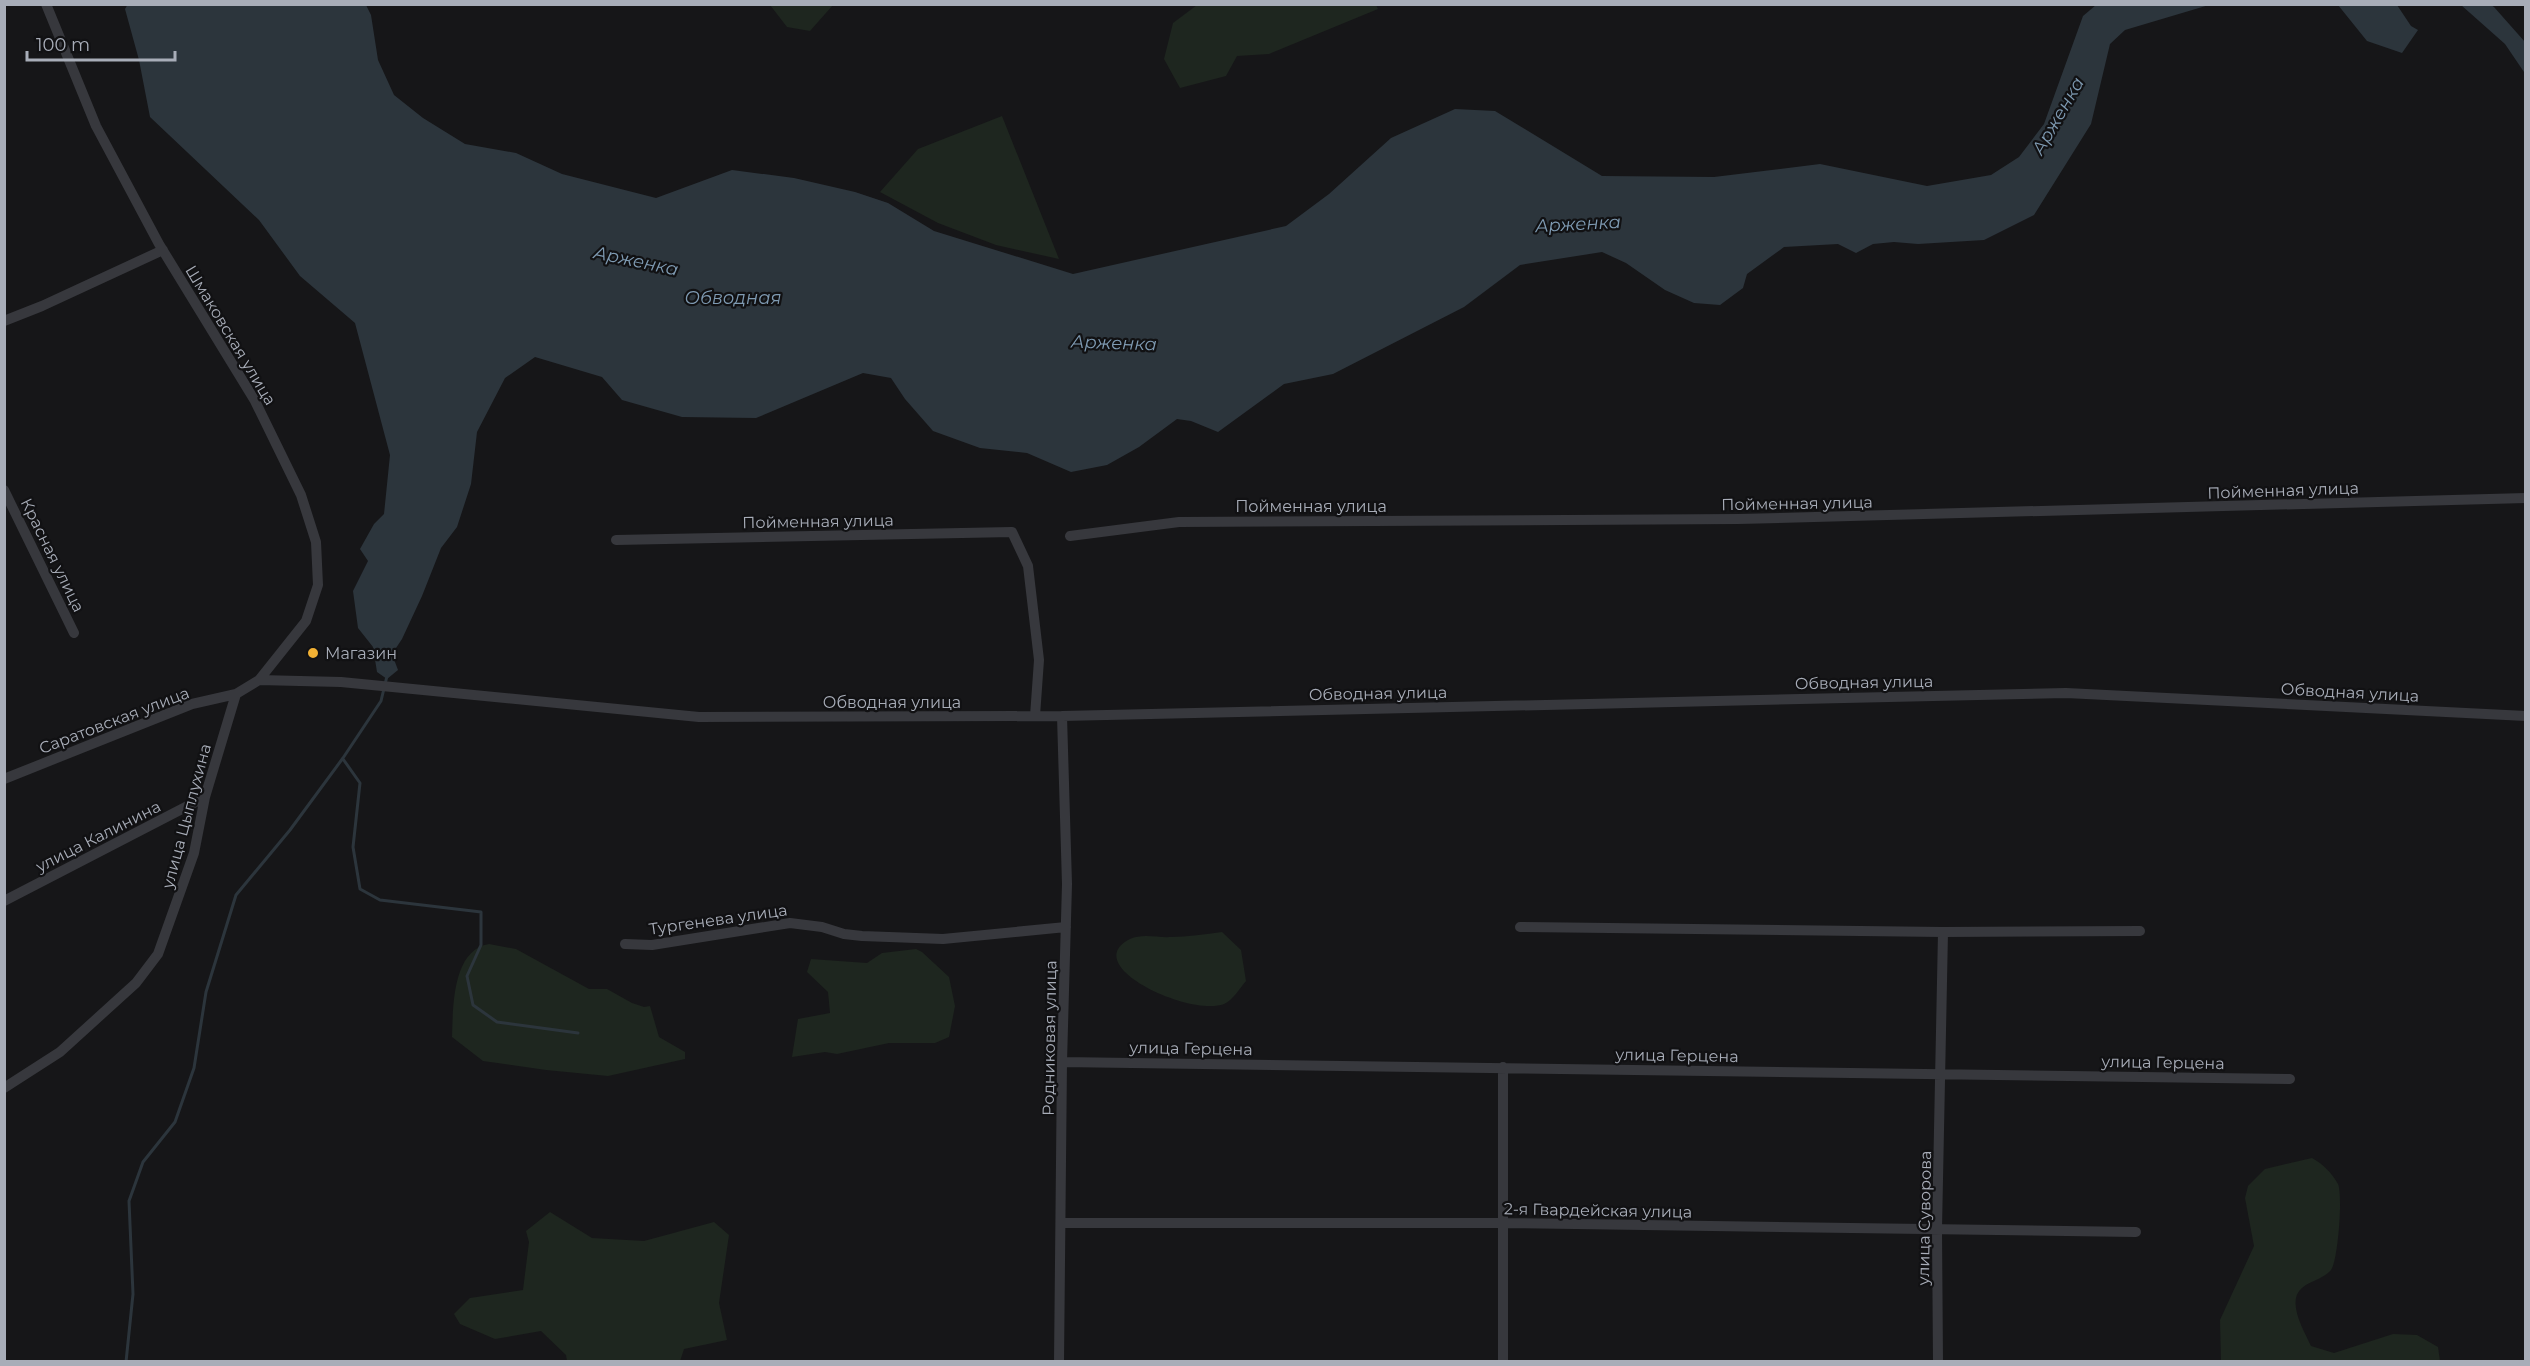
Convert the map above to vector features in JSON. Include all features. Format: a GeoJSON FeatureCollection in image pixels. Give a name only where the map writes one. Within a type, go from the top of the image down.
{"type":"FeatureCollection","features":[{"type":"Feature","properties":{"kind":"street","name":"Шмаковская улица"},"geometry":{"type":"LineString","coordinates":[[46,4],[96,126],[163,250],[255,401],[301,495],[316,542],[318,585],[306,621],[259,680]]}},
{"type":"Feature","properties":{"kind":"street"},"geometry":{"type":"LineString","coordinates":[[4,321],[163,250]]}},
{"type":"Feature","properties":{"kind":"street","name":"Красная улица"},"geometry":{"type":"LineString","coordinates":[[4,490],[74,633]]}},
{"type":"Feature","properties":{"kind":"street","name":"Пойменная улица"},"geometry":{"type":"LineString","coordinates":[[1070,536],[1179,522],[1738,519],[2526,498]]}},
{"type":"Feature","properties":{"kind":"street","name":"Пойменная улица"},"geometry":{"type":"LineString","coordinates":[[616,540],[1012,532],[1028,566],[1039,660],[1035,716]]}},
{"type":"Feature","properties":{"kind":"street"},"geometry":{"type":"LineString","coordinates":[[236,694],[259,680]]}},
{"type":"Feature","properties":{"kind":"street","name":"Обводная улица"},"geometry":{"type":"LineString","coordinates":[[259,680],[341,682],[699,717],[1062,716],[2066,693],[2526,716]]}},
{"type":"Feature","properties":{"kind":"street","name":"Саратовская улица"},"geometry":{"type":"LineString","coordinates":[[4,779],[192,704],[236,694]]}},
{"type":"Feature","properties":{"kind":"street","name":"улица Цыплухина"},"geometry":{"type":"LineString","coordinates":[[4,1088],[60,1052],[136,983],[158,954],[194,853],[205,797],[236,694]]}},
{"type":"Feature","properties":{"kind":"street","name":"Родниковая улица"},"geometry":{"type":"LineString","coordinates":[[1059,1362],[1062,1062],[1067,884],[1062,716]]}},
{"type":"Feature","properties":{"kind":"street","name":"улица Калинина"},"geometry":{"type":"LineString","coordinates":[[4,901],[205,797]]}},
{"type":"Feature","properties":{"kind":"street","name":"Тургенева улица"},"geometry":{"type":"LineString","coordinates":[[625,944],[652,945],[790,923],[862,936],[943,939],[1066,927]]}},
{"type":"Feature","properties":{"kind":"street"},"geometry":{"type":"LineString","coordinates":[[1520,927],[1944,932],[2140,931]]}},
{"type":"Feature","properties":{"kind":"street","name":"улица Суворова"},"geometry":{"type":"LineString","coordinates":[[1938,1362],[1937,1229],[1944,932]]}},
{"type":"Feature","properties":{"kind":"street","name":"улица Герцена"},"geometry":{"type":"LineString","coordinates":[[1062,1062],[1503,1066],[2290,1079]]}},
{"type":"Feature","properties":{"kind":"street"},"geometry":{"type":"LineString","coordinates":[[1503,1066],[1503,1362]]}},
{"type":"Feature","properties":{"kind":"street","name":"2-я Гвардейская улица"},"geometry":{"type":"LineString","coordinates":[[1061,1223],[1503,1223],[2136,1232]]}},
{"type":"Feature","properties":{"kind":"shaded area"},"geometry":{"type":"Polygon","coordinates":[[[770,5],[833,5],[810,31],[787,27],[770,5]]]}},
{"type":"Feature","properties":{"kind":"shaded area"},"geometry":{"type":"Polygon","coordinates":[[[1197,5],[1376,5],[1378,9],[1269,54],[1237,56],[1226,76],[1180,88],[1164,59],[1173,23],[1197,5]]]}},
{"type":"Feature","properties":{"kind":"shaded area"},"geometry":{"type":"Polygon","coordinates":[[[1002,116],[1059,259],[996,245],[938,223],[880,192],[918,149],[1002,116]]]}},
{"type":"Feature","properties":{"kind":"shaded area"},"geometry":{"type":"Polygon","coordinates":[[[1222,932],[1241,950],[1246,981],[1224,1004],[1208,1006],[1187,1003],[1165,996],[1144,986],[1128,974],[1118,962],[1118,950],[1135,937],[1184,936],[1222,932]]]}},
{"type":"Feature","properties":{"kind":"shaded area"},"geometry":{"type":"Polygon","coordinates":[[[489,944],[516,949],[589,989],[607,989],[632,1003],[644,1007],[650,1006],[659,1037],[685,1052],[685,1059],[608,1076],[483,1061],[452,1037],[453,1011],[461,968],[477,949],[489,944]]]}},
{"type":"Feature","properties":{"kind":"shaded area"},"geometry":{"type":"Polygon","coordinates":[[[916,949],[949,977],[955,1006],[949,1037],[935,1043],[889,1043],[837,1054],[825,1052],[792,1057],[798,1019],[830,1013],[828,992],[807,972],[811,959],[867,963],[882,953],[916,949]]]}},
{"type":"Feature","properties":{"kind":"shaded area"},"geometry":{"type":"Polygon","coordinates":[[[2312,1158],[2330,1173],[2338,1184],[2340,1214],[2338,1242],[2331,1270],[2302,1288],[2296,1298],[2298,1316],[2311,1346],[2334,1353],[2393,1334],[2417,1335],[2438,1347],[2440,1361],[2221,1361],[2220,1320],[2254,1246],[2245,1198],[2248,1186],[2265,1169],[2312,1158]]]}},
{"type":"Feature","properties":{"kind":"shaded area"},"geometry":{"type":"Polygon","coordinates":[[[550,1212],[592,1238],[644,1241],[714,1222],[729,1235],[719,1303],[727,1340],[684,1349],[680,1361],[567,1361],[566,1355],[541,1331],[495,1339],[460,1324],[454,1314],[470,1298],[523,1290],[529,1242],[526,1231],[550,1212]]]}},
{"type":"Feature","properties":{"kind":"water","name":"Обводная"},"geometry":{"type":"Polygon","coordinates":[[[128,4],[366,5],[371,15],[378,60],[394,95],[423,118],[465,144],[516,153],[562,174],[656,198],[732,170],[794,178],[855,192],[888,203],[934,231],[1073,274],[1286,226],[1329,194],[1391,138],[1455,109],[1495,111],[1602,176],[1714,177],[1820,164],[1927,186],[1991,175],[2019,157],[2044,124],[2083,16],[2096,5],[2209,5],[2125,30],[2110,44],[2091,124],[2034,215],[1984,240],[1873,244],[1856,253],[1838,244],[1784,247],[1747,274],[1743,288],[1720,305],[1694,303],[1665,290],[1626,263],[1602,252],[1520,265],[1464,307],[1333,374],[1284,384],[1218,432],[1191,421],[1177,419],[1139,447],[1107,465],[1071,472],[1027,453],[980,448],[933,431],[905,399],[891,378],[863,373],[756,418],[682,417],[622,400],[602,377],[535,357],[505,378],[477,432],[471,484],[457,527],[441,548],[422,596],[402,639],[392,654],[398,670],[387,679],[377,672],[373,647],[358,628],[353,591],[368,561],[360,549],[374,524],[384,514],[390,455],[355,323],[300,276],[259,220],[150,117],[139,60],[125,9],[128,4]]]}},
{"type":"Feature","properties":{"kind":"water"},"geometry":{"type":"Polygon","coordinates":[[[2338,5],[2397,5],[2411,26],[2418,30],[2402,53],[2367,41],[2338,5]]]}},
{"type":"Feature","properties":{"kind":"water"},"geometry":{"type":"Polygon","coordinates":[[[2461,5],[2491,5],[2494,7],[2525,42],[2524,72],[2505,44],[2461,5]]]}},
{"type":"Feature","properties":{"kind":"waterway"},"geometry":{"type":"LineString","coordinates":[[126,1362],[133,1294],[129,1201],[143,1162],[175,1122],[194,1068],[206,992],[236,895],[290,830],[343,758],[381,701],[387,676]]}},
{"type":"Feature","properties":{"kind":"waterway"},"geometry":{"type":"LineString","coordinates":[[343,759],[360,783],[353,847],[360,889],[380,900],[481,912],[481,945],[467,976],[473,1005],[497,1022],[578,1033]]}},
{"type":"Feature","properties":{"kind":"place","name":"Магазин"},"geometry":{"type":"Point","coordinates":[313,653]}},
{"type":"Feature","properties":{"kind":"water label","name":"Арженка"},"geometry":{"type":"Point","coordinates":[2058,116]}},
{"type":"Feature","properties":{"kind":"water label","name":"Арженка"},"geometry":{"type":"Point","coordinates":[1578,224]}},
{"type":"Feature","properties":{"kind":"water label","name":"Арженка"},"geometry":{"type":"Point","coordinates":[636,261]}},
{"type":"Feature","properties":{"kind":"water label","name":"Арженка"},"geometry":{"type":"Point","coordinates":[1114,343]}}]}
